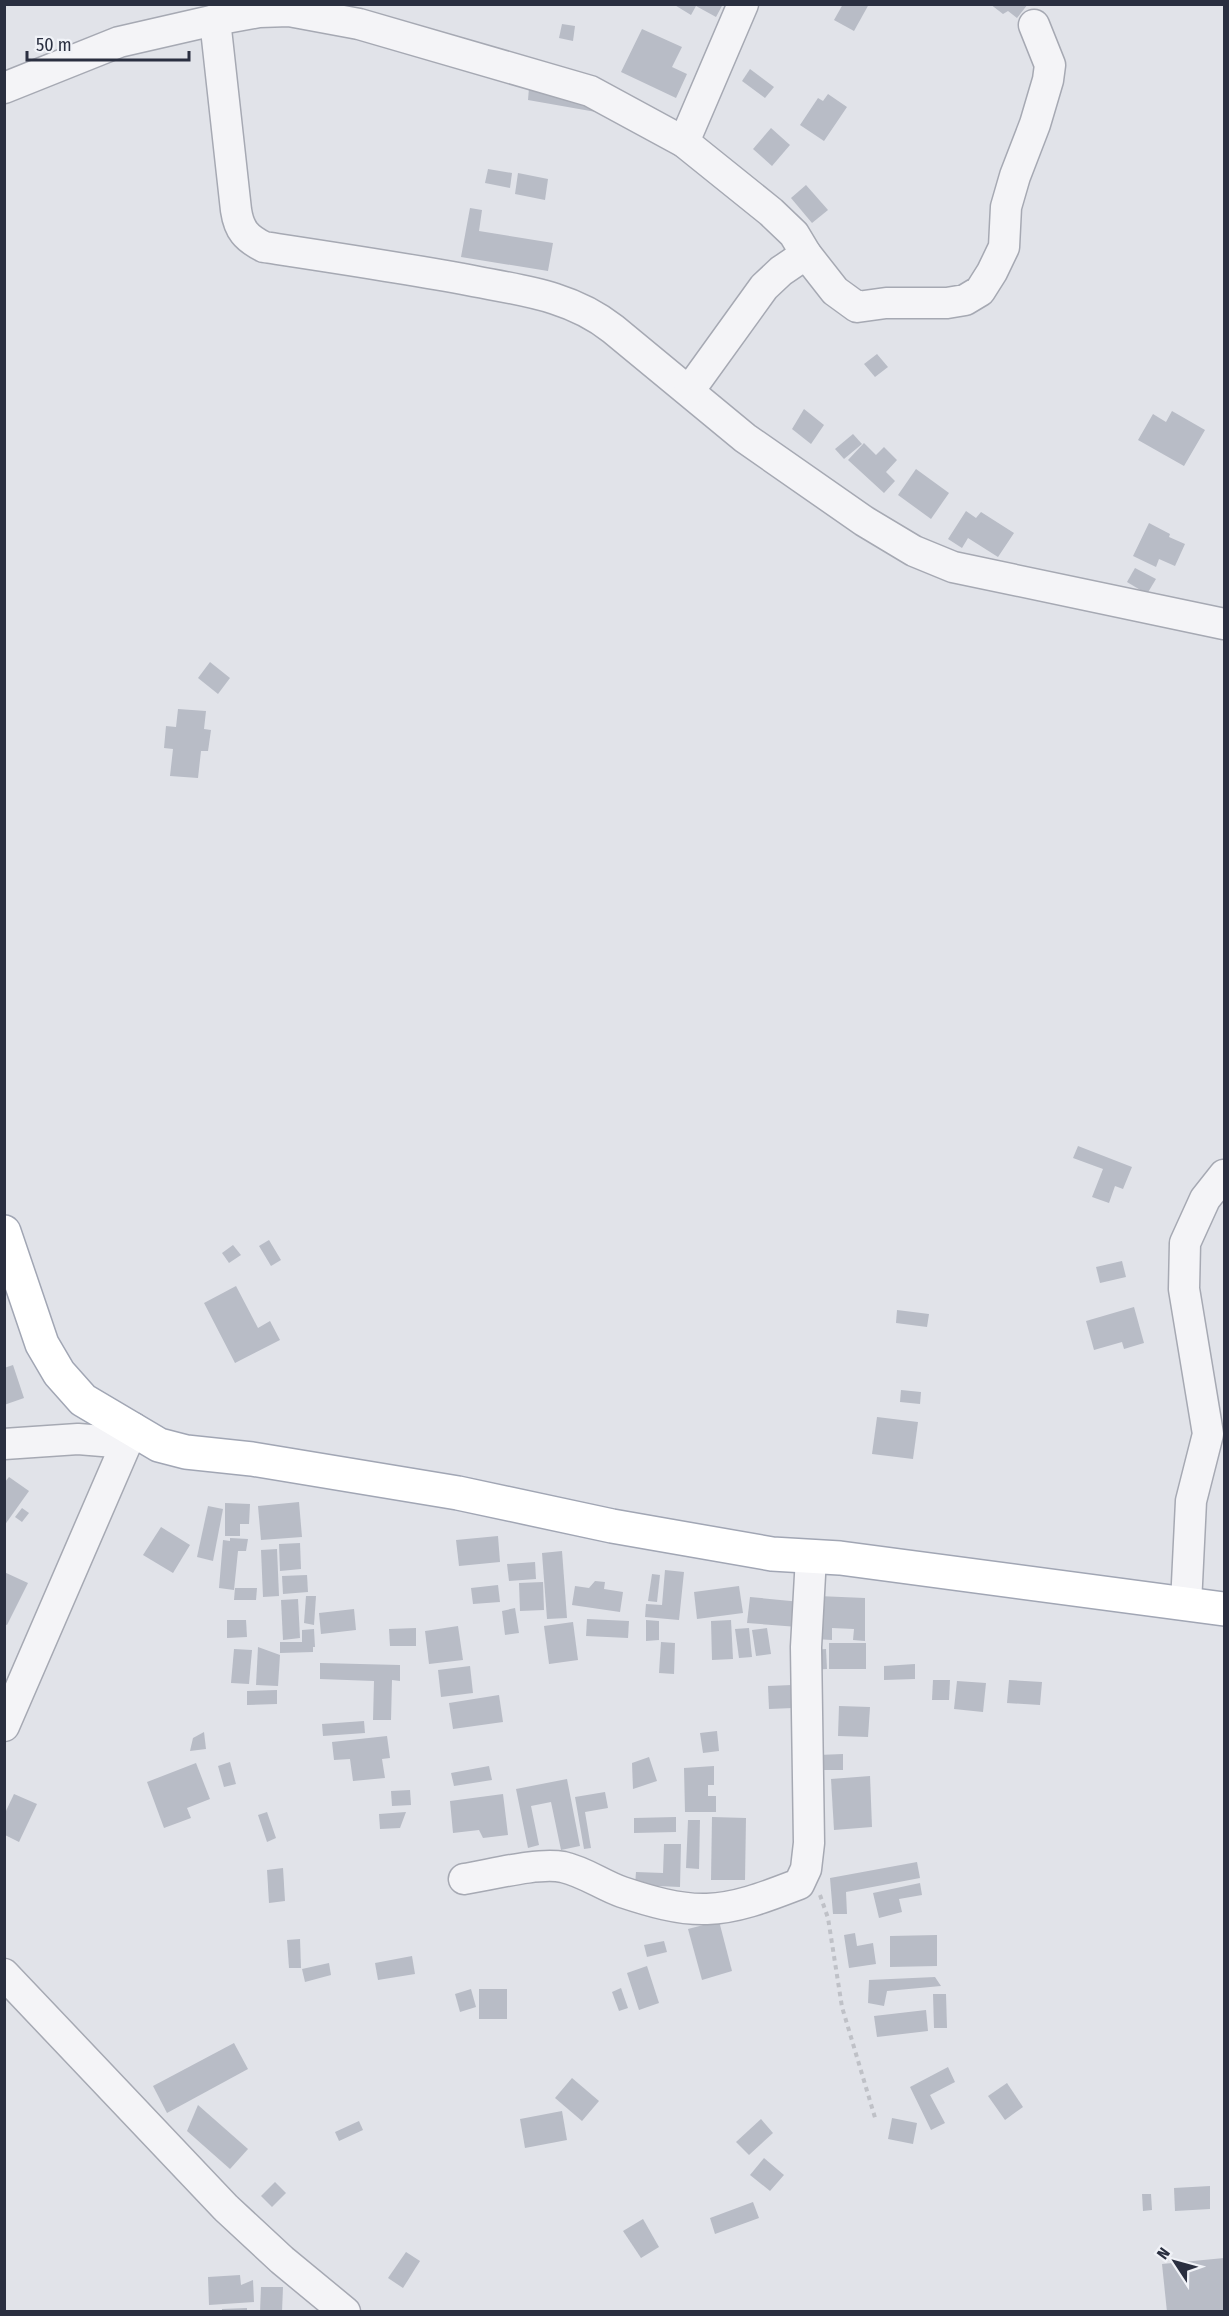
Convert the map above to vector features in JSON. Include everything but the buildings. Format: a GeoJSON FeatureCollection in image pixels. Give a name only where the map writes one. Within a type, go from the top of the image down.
{"type":"FeatureCollection","features":[{"type":"Feature","properties":{"kind":"main road"},"geometry":{"type":"LineString","coordinates":[[4,1232],[42,1344],[59,1373],[83,1400],[130,1436],[159,1445],[186,1452],[252,1460],[458,1493],[612,1526],[772,1554],[862,1561],[1224,1609]]}},
{"type":"Feature","properties":{"kind":"street"},"geometry":{"type":"LineString","coordinates":[[684,142],[743,4]]}},
{"type":"Feature","properties":{"kind":"street"},"geometry":{"type":"LineString","coordinates":[[4,88],[119,42],[260,12],[328,11],[409,38],[590,91],[684,142],[771,212],[794,234],[806,254],[835,291],[857,307],[886,303],[947,303],[965,300],[980,291],[1004,247],[1006,207],[1048,80],[1050,65],[1034,26]]}},
{"type":"Feature","properties":{"kind":"street"},"geometry":{"type":"LineString","coordinates":[[215,20],[236,210],[239,227],[249,240],[264,247],[416,270],[555,298],[578,306],[596,316],[746,438],[864,521],[914,551],[953,567],[1224,624]]}},
{"type":"Feature","properties":{"kind":"street"},"geometry":{"type":"LineString","coordinates":[[689,391],[764,287],[781,271],[806,254]]}},
{"type":"Feature","properties":{"kind":"street"},"geometry":{"type":"LineString","coordinates":[[1186,1604],[1191,1501],[1208,1434],[1184,1289],[1185,1243],[1204,1199],[1224,1175]]}},
{"type":"Feature","properties":{"kind":"street"},"geometry":{"type":"LineString","coordinates":[[4,1444],[130,1436],[4,1726]]}},
{"type":"Feature","properties":{"kind":"street"},"geometry":{"type":"LineString","coordinates":[[464,1879],[529,1869],[562,1867],[590,1875],[619,1891],[666,1905],[707,1909],[753,1901],[799,1884],[806,1869],[809,1843],[806,1647],[811,1557]]}},
{"type":"Feature","properties":{"kind":"street"},"geometry":{"type":"LineString","coordinates":[[4,1974],[226,2208],[282,2260],[345,2312]]}},
{"type":"Feature","properties":{"kind":"path"},"geometry":{"type":"LineString","coordinates":[[828,1918],[842,2007],[876,2121]]}}]}
